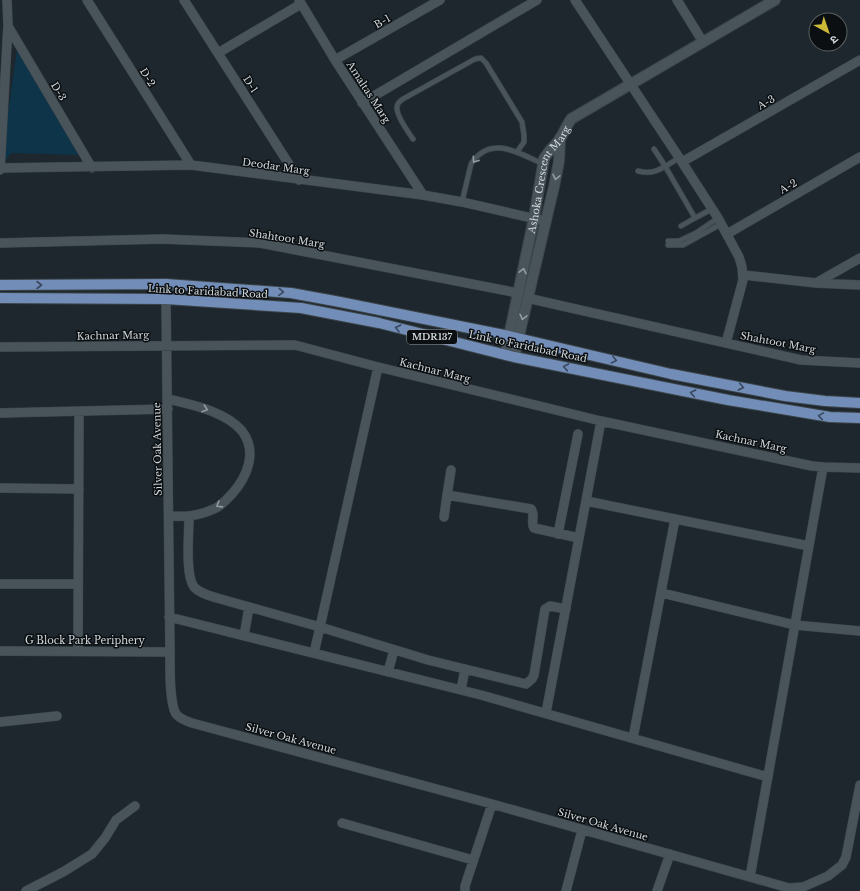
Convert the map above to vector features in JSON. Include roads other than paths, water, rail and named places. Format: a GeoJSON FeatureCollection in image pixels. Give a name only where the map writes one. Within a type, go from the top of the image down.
{"type":"FeatureCollection","features":[{"type":"Feature","properties":{"kind":"main road","name":"Link to Faridabad Road"},"geometry":{"type":"LineString","coordinates":[[0,285],[166,284],[291,293],[513,337],[671,374],[785,396],[860,404]]}},
{"type":"Feature","properties":{"kind":"main road","name":"Link to Faridabad Road"},"geometry":{"type":"LineString","coordinates":[[0,298],[166,299],[308,310],[379,323],[510,356],[785,410],[830,417],[860,418]]}},
{"type":"Feature","properties":{"kind":"street"},"geometry":{"type":"LineString","coordinates":[[0,1],[6,0],[8,25],[0,169]]}},
{"type":"Feature","properties":{"kind":"street","name":"D-2"},"geometry":{"type":"LineString","coordinates":[[87,0],[191,165]]}},
{"type":"Feature","properties":{"kind":"street","name":"D-1"},"geometry":{"type":"LineString","coordinates":[[184,0],[299,180]]}},
{"type":"Feature","properties":{"kind":"street","name":"B-1"},"geometry":{"type":"LineString","coordinates":[[335,60],[440,0]]}},
{"type":"Feature","properties":{"kind":"street"},"geometry":{"type":"LineString","coordinates":[[362,103],[537,0]]}},
{"type":"Feature","properties":{"kind":"street"},"geometry":{"type":"LineString","coordinates":[[575,0],[712,208],[739,257],[744,275],[726,343]]}},
{"type":"Feature","properties":{"kind":"street"},"geometry":{"type":"LineString","coordinates":[[677,0],[703,42]]}},
{"type":"Feature","properties":{"kind":"street","name":"Ashoka Crescent Marg"},"geometry":{"type":"LineString","coordinates":[[510,356],[523,296],[543,165],[548,152],[560,138],[565,127],[571,119],[775,0]]}},
{"type":"Feature","properties":{"kind":"street"},"geometry":{"type":"LineString","coordinates":[[218,53],[300,2]]}},
{"type":"Feature","properties":{"kind":"street","name":"Amaltas Marg"},"geometry":{"type":"LineString","coordinates":[[300,2],[362,103],[423,195]]}},
{"type":"Feature","properties":{"kind":"street","name":"D-3"},"geometry":{"type":"LineString","coordinates":[[8,25],[92,168]]}},
{"type":"Feature","properties":{"kind":"street","name":"A-3"},"geometry":{"type":"LineString","coordinates":[[681,160],[860,60]]}},
{"type":"Feature","properties":{"kind":"street"},"geometry":{"type":"LineString","coordinates":[[523,296],[545,221],[558,165],[560,138]]}},
{"type":"Feature","properties":{"kind":"street","name":"A-2"},"geometry":{"type":"LineString","coordinates":[[727,234],[860,157]]}},
{"type":"Feature","properties":{"kind":"street","name":"Deodar Marg"},"geometry":{"type":"LineString","coordinates":[[0,169],[191,165],[423,195],[462,202],[545,221]]}},
{"type":"Feature","properties":{"kind":"street","name":"Shahtoot Marg"},"geometry":{"type":"LineString","coordinates":[[0,243],[162,239],[260,243],[523,296],[801,360],[860,363]]}},
{"type":"Feature","properties":{"kind":"street"},"geometry":{"type":"LineString","coordinates":[[816,283],[860,258]]}},
{"type":"Feature","properties":{"kind":"street"},"geometry":{"type":"LineString","coordinates":[[744,275],[816,283],[860,285]]}},
{"type":"Feature","properties":{"kind":"street","name":"Silver Oak Avenue"},"geometry":{"type":"LineString","coordinates":[[166,299],[170,652],[172,704],[177,715],[182,719],[200,726],[492,804],[789,888],[803,887],[828,876],[842,865],[846,857],[860,785]]}},
{"type":"Feature","properties":{"kind":"street","name":"Kachnar Marg"},"geometry":{"type":"LineString","coordinates":[[0,347],[294,345],[601,421],[824,467],[860,468]]}},
{"type":"Feature","properties":{"kind":"street"},"geometry":{"type":"LineString","coordinates":[[314,653],[378,367]]}},
{"type":"Feature","properties":{"kind":"street"},"geometry":{"type":"LineString","coordinates":[[168,399],[199,407],[222,416],[242,431],[250,446],[248,468],[241,484],[225,502],[216,508],[189,517],[169,516]]}},
{"type":"Feature","properties":{"kind":"street"},"geometry":{"type":"LineString","coordinates":[[0,413],[168,410]]}},
{"type":"Feature","properties":{"kind":"street"},"geometry":{"type":"LineString","coordinates":[[78,651],[79,412]]}},
{"type":"Feature","properties":{"kind":"street"},"geometry":{"type":"LineString","coordinates":[[546,713],[601,421]]}},
{"type":"Feature","properties":{"kind":"street"},"geometry":{"type":"LineString","coordinates":[[558,534],[578,434]]}},
{"type":"Feature","properties":{"kind":"street"},"geometry":{"type":"LineString","coordinates":[[750,877],[824,467]]}},
{"type":"Feature","properties":{"kind":"street"},"geometry":{"type":"LineString","coordinates":[[444,517],[451,470]]}},
{"type":"Feature","properties":{"kind":"street"},"geometry":{"type":"LineString","coordinates":[[0,488],[79,489]]}},
{"type":"Feature","properties":{"kind":"street"},"geometry":{"type":"LineString","coordinates":[[447,495],[531,509],[533,513],[532,524],[534,528],[579,538]]}},
{"type":"Feature","properties":{"kind":"street"},"geometry":{"type":"LineString","coordinates":[[586,501],[809,546]]}},
{"type":"Feature","properties":{"kind":"street"},"geometry":{"type":"LineString","coordinates":[[189,517],[189,575],[194,587],[205,594],[394,650],[521,683],[529,682],[534,675],[546,609],[550,606],[566,610]]}},
{"type":"Feature","properties":{"kind":"street"},"geometry":{"type":"LineString","coordinates":[[633,738],[675,519]]}},
{"type":"Feature","properties":{"kind":"street"},"geometry":{"type":"LineString","coordinates":[[0,584],[78,584]]}},
{"type":"Feature","properties":{"kind":"street"},"geometry":{"type":"LineString","coordinates":[[662,593],[795,625],[860,630]]}},
{"type":"Feature","properties":{"kind":"street"},"geometry":{"type":"LineString","coordinates":[[244,636],[249,607]]}},
{"type":"Feature","properties":{"kind":"street"},"geometry":{"type":"LineString","coordinates":[[169,617],[461,690],[768,777]]}},
{"type":"Feature","properties":{"kind":"street"},"geometry":{"type":"LineString","coordinates":[[388,672],[394,650]]}},
{"type":"Feature","properties":{"kind":"street","name":"G Block Park Periphery"},"geometry":{"type":"LineString","coordinates":[[0,651],[170,652]]}},
{"type":"Feature","properties":{"kind":"street"},"geometry":{"type":"LineString","coordinates":[[461,690],[465,669]]}},
{"type":"Feature","properties":{"kind":"street"},"geometry":{"type":"LineString","coordinates":[[0,722],[57,716]]}},
{"type":"Feature","properties":{"kind":"street"},"geometry":{"type":"LineString","coordinates":[[465,891],[465,886],[473,860],[492,804]]}},
{"type":"Feature","properties":{"kind":"street"},"geometry":{"type":"LineString","coordinates":[[26,891],[63,872],[92,854],[105,838],[116,820],[135,806]]}},
{"type":"Feature","properties":{"kind":"street"},"geometry":{"type":"LineString","coordinates":[[342,823],[473,860]]}},
{"type":"Feature","properties":{"kind":"street"},"geometry":{"type":"LineString","coordinates":[[566,891],[582,830]]}},
{"type":"Feature","properties":{"kind":"street"},"geometry":{"type":"LineString","coordinates":[[657,891],[670,854]]}},
{"type":"Feature","properties":{"kind":"lane"},"geometry":{"type":"LineString","coordinates":[[413,139],[401,118],[397,104],[403,99],[475,58],[481,58],[486,63],[522,122],[524,142],[517,152]]}},
{"type":"Feature","properties":{"kind":"lane"},"geometry":{"type":"LineString","coordinates":[[462,202],[471,164],[479,155],[491,148],[499,148],[517,152],[543,165]]}},
{"type":"Feature","properties":{"kind":"lane"},"geometry":{"type":"LineString","coordinates":[[654,149],[666,166],[696,218]]}},
{"type":"Feature","properties":{"kind":"lane"},"geometry":{"type":"LineString","coordinates":[[638,171],[646,174],[654,172],[681,160]]}},
{"type":"Feature","properties":{"kind":"lane"},"geometry":{"type":"LineString","coordinates":[[681,226],[712,208]]}},
{"type":"Feature","properties":{"kind":"lane"},"geometry":{"type":"LineString","coordinates":[[668,243],[679,241],[720,221]]}}]}
